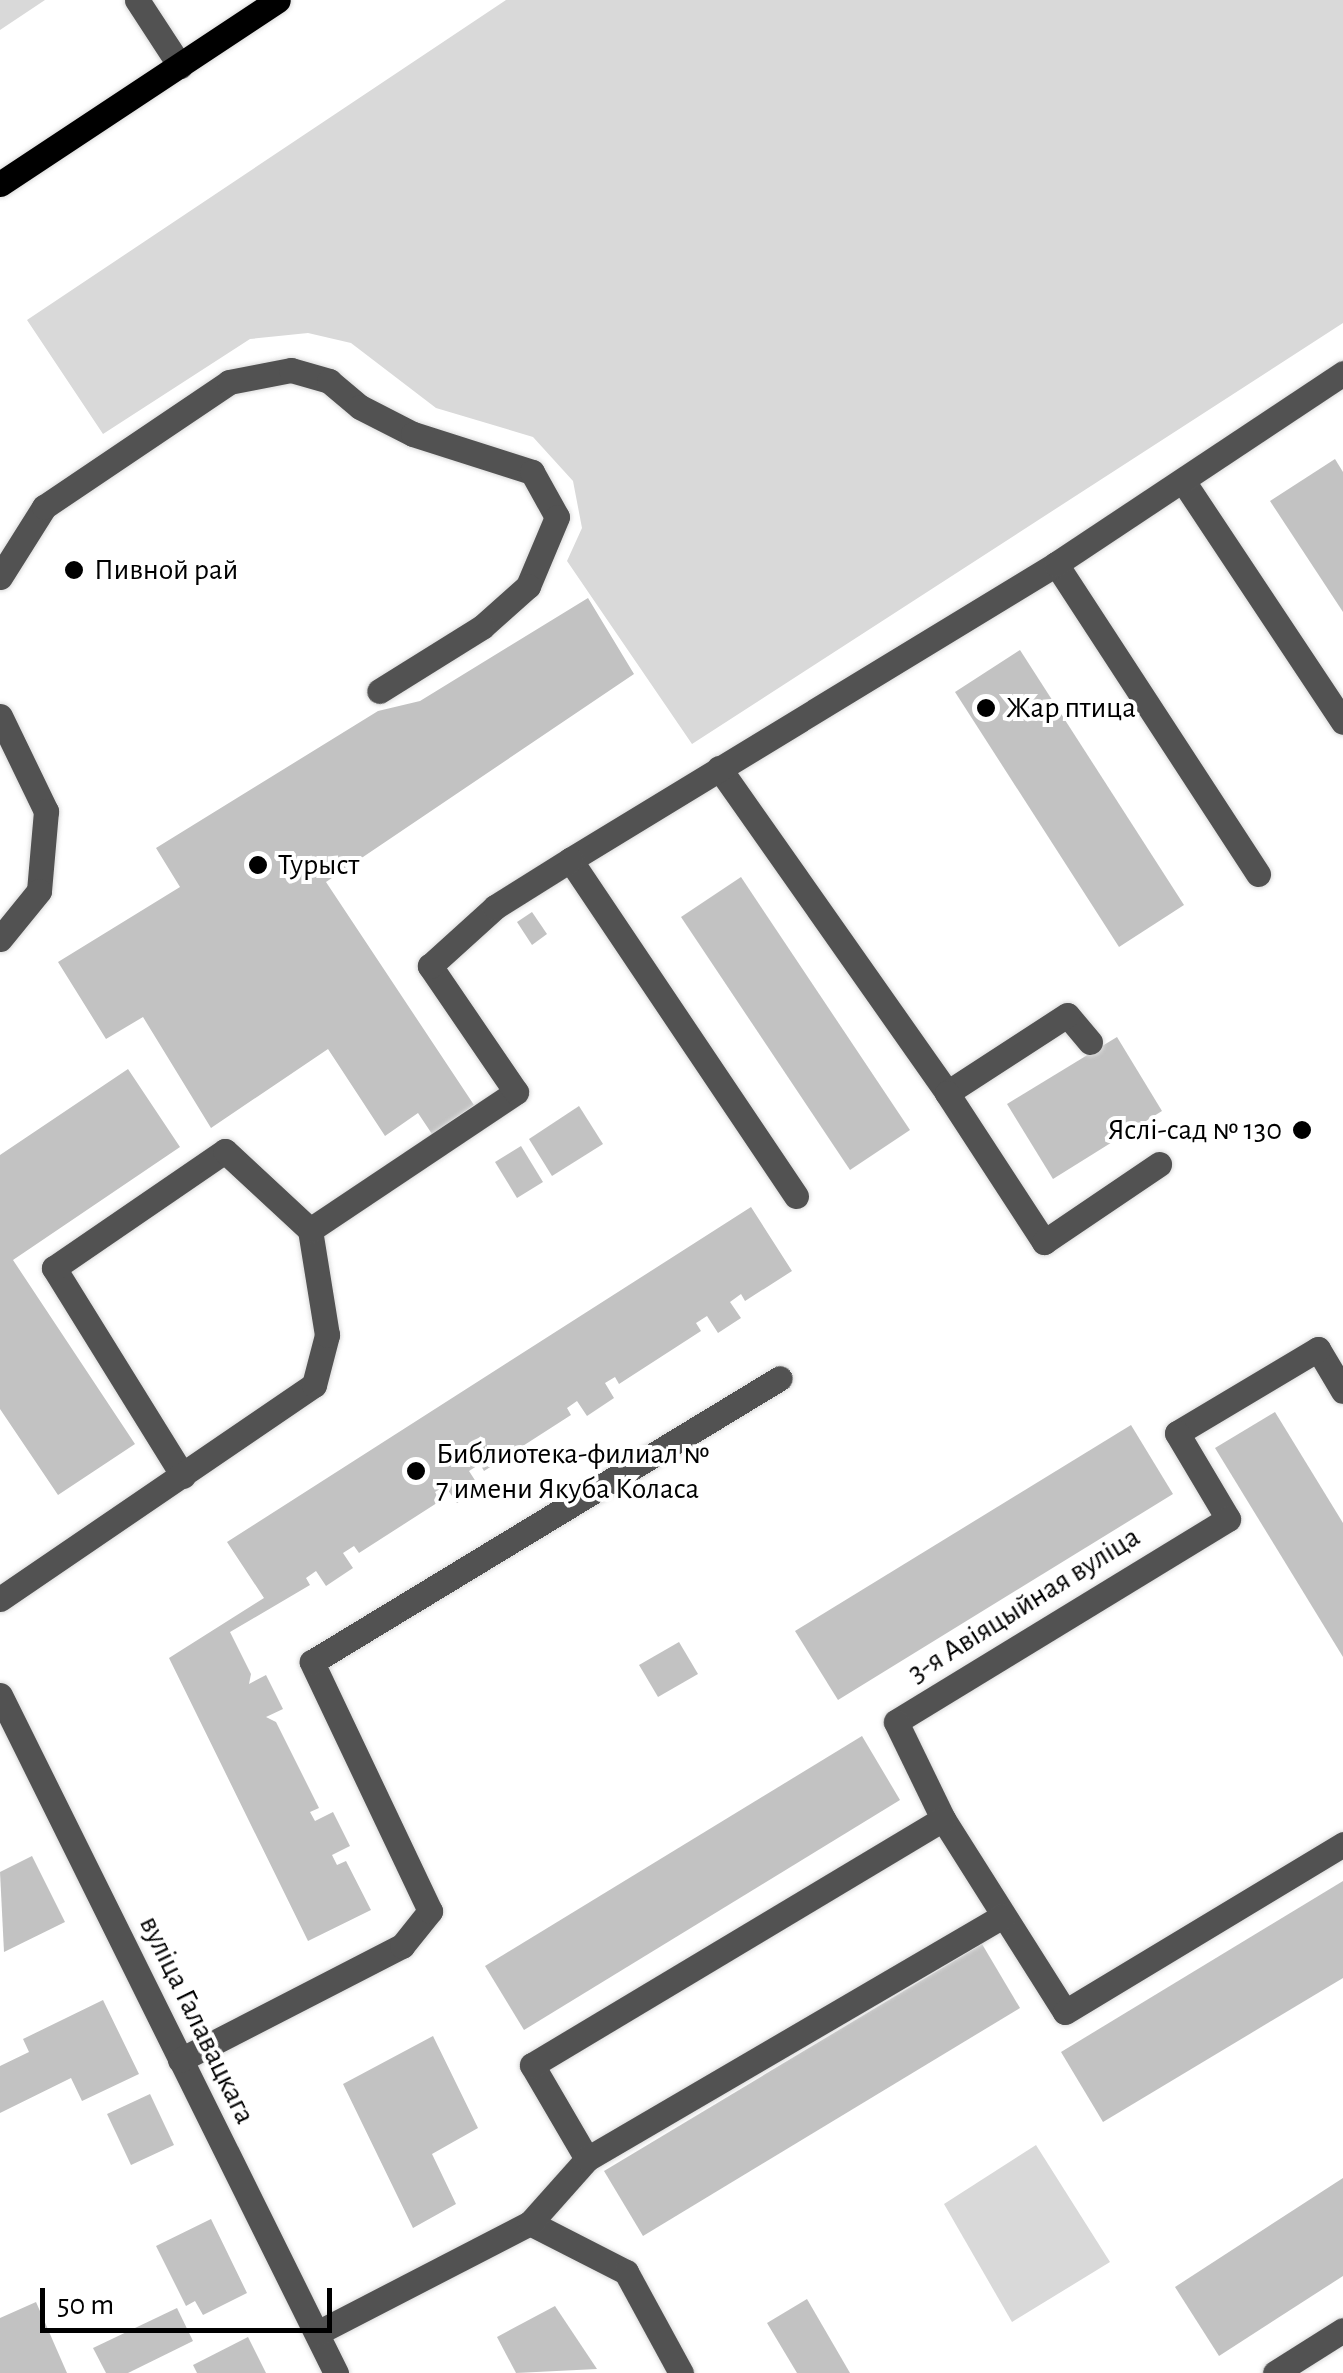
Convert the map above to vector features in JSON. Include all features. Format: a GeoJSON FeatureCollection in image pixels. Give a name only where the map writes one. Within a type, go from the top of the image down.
{"type":"FeatureCollection","features":[{"type":"Feature","properties":{"kind":"main road"},"geometry":{"type":"LineString","coordinates":[[0,184],[278,0]]}},
{"type":"Feature","properties":{"kind":"street"},"geometry":{"type":"LineString","coordinates":[[137,0],[180,66]]}},
{"type":"Feature","properties":{"kind":"street"},"geometry":{"type":"LineString","coordinates":[[0,577],[44,508],[229,382],[291,370],[329,381],[360,407],[413,434],[532,472],[557,517],[528,586],[482,627],[379,691]]}},
{"type":"Feature","properties":{"kind":"street"},"geometry":{"type":"LineString","coordinates":[[310,1230],[516,1092],[430,966],[495,908],[1056,564],[1343,374]]}},
{"type":"Feature","properties":{"kind":"street"},"geometry":{"type":"LineString","coordinates":[[1183,481],[1343,722]]}},
{"type":"Feature","properties":{"kind":"street"},"geometry":{"type":"LineString","coordinates":[[1056,564],[1258,874]]}},
{"type":"Feature","properties":{"kind":"street"},"geometry":{"type":"LineString","coordinates":[[0,716],[46,811],[39,891],[0,939]]}},
{"type":"Feature","properties":{"kind":"street"},"geometry":{"type":"LineString","coordinates":[[719,768],[947,1093],[1044,1242],[1158,1164]]}},
{"type":"Feature","properties":{"kind":"street"},"geometry":{"type":"LineString","coordinates":[[570,860],[796,1196]]}},
{"type":"Feature","properties":{"kind":"street"},"geometry":{"type":"LineString","coordinates":[[947,1093],[1067,1015],[1090,1042]]}},
{"type":"Feature","properties":{"kind":"street"},"geometry":{"type":"LineString","coordinates":[[0,1599],[183,1476],[314,1385],[327,1335],[310,1230],[224,1151],[54,1268],[183,1476]]}},
{"type":"Feature","properties":{"kind":"street","name":"3-я Авіяцыйная вуліца"},"geometry":{"type":"LineString","coordinates":[[1343,1391],[1318,1349],[1178,1433],[1228,1518],[896,1722],[944,1819],[1066,2012],[1343,1844]]}},
{"type":"Feature","properties":{"kind":"street"},"geometry":{"type":"LineString","coordinates":[[180,2060],[402,1946],[430,1911],[312,1662],[780,1378]]}},
{"type":"Feature","properties":{"kind":"street","name":"вуліца Галавацкага"},"geometry":{"type":"LineString","coordinates":[[0,1695],[336,2373]]}},
{"type":"Feature","properties":{"kind":"street"},"geometry":{"type":"LineString","coordinates":[[587,2159],[532,2065],[944,1819]]}},
{"type":"Feature","properties":{"kind":"street"},"geometry":{"type":"LineString","coordinates":[[316,2333],[530,2222],[587,2159],[1003,1916]]}},
{"type":"Feature","properties":{"kind":"street"},"geometry":{"type":"LineString","coordinates":[[530,2222],[626,2272],[681,2373]]}},
{"type":"Feature","properties":{"kind":"street"},"geometry":{"type":"LineString","coordinates":[[1286,2370],[1343,2330]]}},
{"type":"Feature","properties":{"kind":"shaded area"},"geometry":{"type":"Polygon","coordinates":[[[0,0],[45,0],[0,30],[0,0]]]}},
{"type":"Feature","properties":{"kind":"shaded area"},"geometry":{"type":"Polygon","coordinates":[[[506,0],[1343,0],[1343,323],[692,744],[567,561],[582,528],[573,481],[533,437],[436,408],[351,343],[308,333],[250,339],[103,434],[27,320],[506,0]]]}},
{"type":"Feature","properties":{"kind":"shaded area"},"geometry":{"type":"Polygon","coordinates":[[[1036,2145],[1110,2262],[1012,2322],[944,2204],[1036,2145]]]}},
{"type":"Feature","properties":{"kind":"building"},"geometry":{"type":"Polygon","coordinates":[[[1335,459],[1343,472],[1343,612],[1270,501],[1335,459]]]}},
{"type":"Feature","properties":{"kind":"building","name":"Турыст"},"geometry":{"type":"Polygon","coordinates":[[[588,598],[634,674],[326,882],[474,1105],[432,1134],[418,1113],[385,1136],[328,1049],[211,1128],[143,1017],[106,1039],[58,962],[180,887],[156,848],[378,711],[420,701],[588,598]]]}},
{"type":"Feature","properties":{"kind":"building"},"geometry":{"type":"Polygon","coordinates":[[[1020,650],[1184,905],[1119,947],[955,692],[1020,650]]]}},
{"type":"Feature","properties":{"kind":"building"},"geometry":{"type":"Polygon","coordinates":[[[741,877],[910,1130],[850,1170],[681,917],[741,877]]]}},
{"type":"Feature","properties":{"kind":"building"},"geometry":{"type":"Polygon","coordinates":[[[532,912],[547,934],[532,945],[517,922],[532,912]]]}},
{"type":"Feature","properties":{"kind":"building"},"geometry":{"type":"Polygon","coordinates":[[[1117,1037],[1162,1111],[1053,1179],[1007,1104],[1117,1037]]]}},
{"type":"Feature","properties":{"kind":"building"},"geometry":{"type":"Polygon","coordinates":[[[128,1069],[180,1147],[13,1260],[135,1444],[58,1495],[0,1409],[0,1155],[128,1069]]]}},
{"type":"Feature","properties":{"kind":"building"},"geometry":{"type":"Polygon","coordinates":[[[579,1106],[603,1144],[552,1176],[529,1139],[579,1106]]]}},
{"type":"Feature","properties":{"kind":"building"},"geometry":{"type":"Polygon","coordinates":[[[521,1146],[543,1182],[517,1198],[495,1162],[521,1146]]]}},
{"type":"Feature","properties":{"kind":"building"},"geometry":{"type":"Polygon","coordinates":[[[751,1207],[792,1271],[745,1301],[741,1294],[730,1302],[741,1318],[718,1333],[707,1316],[696,1323],[701,1331],[619,1384],[615,1377],[605,1383],[614,1398],[587,1416],[577,1401],[567,1408],[571,1415],[484,1471],[480,1464],[469,1471],[480,1488],[457,1503],[445,1486],[435,1492],[440,1501],[359,1553],[354,1546],[343,1553],[353,1568],[326,1586],[316,1571],[306,1578],[310,1585],[230,1632],[251,1674],[249,1684],[266,1675],[283,1709],[266,1717],[276,1722],[319,1808],[310,1812],[315,1821],[333,1812],[350,1846],[332,1855],[337,1865],[346,1861],[371,1910],[308,1941],[169,1658],[264,1598],[227,1542],[751,1207]]]}},
{"type":"Feature","properties":{"kind":"building"},"geometry":{"type":"Polygon","coordinates":[[[1275,1412],[1343,1523],[1343,1657],[1215,1448],[1275,1412]]]}},
{"type":"Feature","properties":{"kind":"building"},"geometry":{"type":"Polygon","coordinates":[[[1131,1425],[1173,1494],[838,1700],[795,1631],[1131,1425]]]}},
{"type":"Feature","properties":{"kind":"building"},"geometry":{"type":"Polygon","coordinates":[[[679,1642],[698,1674],[658,1697],[639,1665],[679,1642]]]}},
{"type":"Feature","properties":{"kind":"building"},"geometry":{"type":"Polygon","coordinates":[[[862,1736],[900,1800],[524,2030],[485,1966],[862,1736]]]}},
{"type":"Feature","properties":{"kind":"building"},"geometry":{"type":"Polygon","coordinates":[[[32,1856],[65,1922],[4,1952],[0,1872],[32,1856]]]}},
{"type":"Feature","properties":{"kind":"building"},"geometry":{"type":"Polygon","coordinates":[[[1343,1881],[1343,1978],[1103,2122],[1061,2052],[1343,1881]]]}},
{"type":"Feature","properties":{"kind":"building"},"geometry":{"type":"Polygon","coordinates":[[[982,1944],[1020,2008],[643,2236],[604,2171],[982,1944]]]}},
{"type":"Feature","properties":{"kind":"building"},"geometry":{"type":"Polygon","coordinates":[[[103,2000],[139,2074],[82,2101],[71,2078],[0,2113],[0,2066],[29,2052],[23,2039],[103,2000]]]}},
{"type":"Feature","properties":{"kind":"building"},"geometry":{"type":"Polygon","coordinates":[[[433,2036],[478,2128],[432,2154],[456,2204],[413,2228],[343,2084],[433,2036]]]}},
{"type":"Feature","properties":{"kind":"building"},"geometry":{"type":"Polygon","coordinates":[[[150,2094],[174,2145],[131,2165],[107,2114],[150,2094]]]}},
{"type":"Feature","properties":{"kind":"building"},"geometry":{"type":"Polygon","coordinates":[[[1343,2178],[1343,2276],[1219,2356],[1175,2287],[1343,2178]]]}},
{"type":"Feature","properties":{"kind":"building"},"geometry":{"type":"Polygon","coordinates":[[[211,2219],[247,2293],[203,2315],[195,2301],[186,2306],[156,2246],[211,2219]]]}},
{"type":"Feature","properties":{"kind":"building"},"geometry":{"type":"Polygon","coordinates":[[[807,2299],[850,2373],[797,2373],[767,2323],[807,2299]]]}},
{"type":"Feature","properties":{"kind":"building"},"geometry":{"type":"Polygon","coordinates":[[[36,2302],[67,2373],[0,2373],[0,2318],[36,2302]]]}},
{"type":"Feature","properties":{"kind":"building"},"geometry":{"type":"Polygon","coordinates":[[[555,2306],[597,2369],[516,2373],[497,2337],[555,2306]]]}},
{"type":"Feature","properties":{"kind":"building"},"geometry":{"type":"Polygon","coordinates":[[[177,2308],[193,2341],[128,2373],[106,2373],[93,2348],[177,2308]]]}},
{"type":"Feature","properties":{"kind":"building"},"geometry":{"type":"Polygon","coordinates":[[[248,2337],[266,2373],[197,2373],[193,2365],[248,2337]]]}},
{"type":"Feature","properties":{"kind":"place","name":"Пивной рай"},"geometry":{"type":"Point","coordinates":[74,570]}},
{"type":"Feature","properties":{"kind":"place","name":"Жар птица"},"geometry":{"type":"Point","coordinates":[986,708]}},
{"type":"Feature","properties":{"kind":"place","name":"Турыст"},"geometry":{"type":"Point","coordinates":[258,865]}},
{"type":"Feature","properties":{"kind":"place","name":"Яслі-сад № 130"},"geometry":{"type":"Point","coordinates":[1302,1130]}},
{"type":"Feature","properties":{"kind":"place","name":"Библиотека-филиал № 7 имени Якуба Коласа"},"geometry":{"type":"Point","coordinates":[416,1471]}}]}
